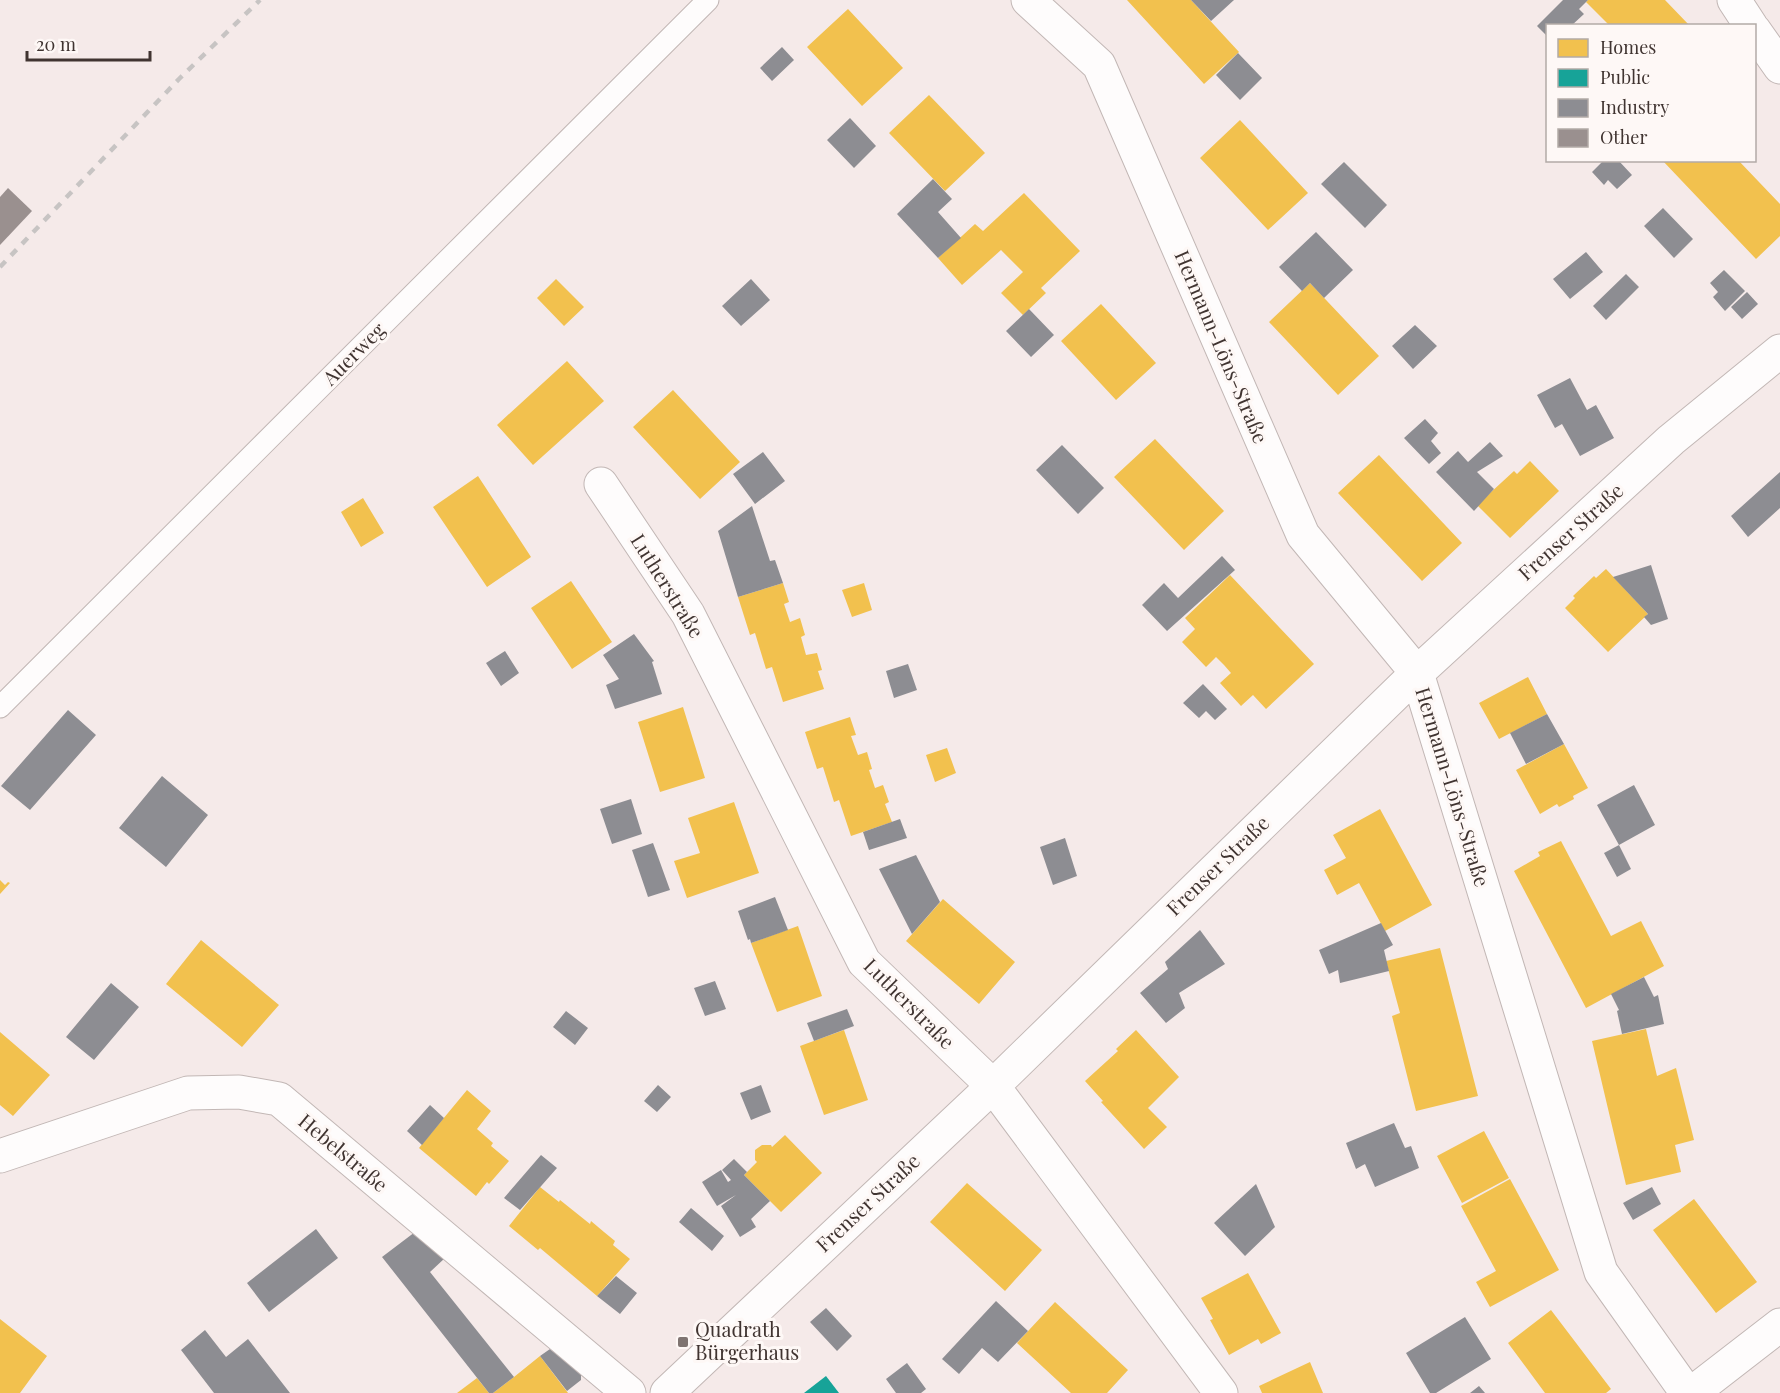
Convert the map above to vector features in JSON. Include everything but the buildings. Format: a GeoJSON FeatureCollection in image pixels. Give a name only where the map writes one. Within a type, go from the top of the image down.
{"type":"FeatureCollection","features":[{"type":"Feature","properties":{"kind":"street","name":"Hermann-Löns-Straße"},"geometry":{"type":"LineString","coordinates":[[1028,0],[1099,65],[1303,536],[1417,673],[1602,1272],[1689,1393]]}},
{"type":"Feature","properties":{"kind":"street"},"geometry":{"type":"LineString","coordinates":[[1734,0],[1750,24]]}},
{"type":"Feature","properties":{"kind":"street"},"geometry":{"type":"LineString","coordinates":[[1756,31],[1780,67]]}},
{"type":"Feature","properties":{"kind":"street","name":"Frenser Straße"},"geometry":{"type":"LineString","coordinates":[[667,1393],[993,1086],[1417,673],[1671,440],[1780,351]]}},
{"type":"Feature","properties":{"kind":"street","name":"Lutherstraße"},"geometry":{"type":"LineString","coordinates":[[601,484],[688,614],[864,962],[993,1086],[1221,1393]]}},
{"type":"Feature","properties":{"kind":"street","name":"Hebelstraße"},"geometry":{"type":"LineString","coordinates":[[0,1156],[188,1093],[239,1092],[279,1099],[629,1393]]}},
{"type":"Feature","properties":{"kind":"street"},"geometry":{"type":"LineString","coordinates":[[1689,1393],[1780,1325]]}},
{"type":"Feature","properties":{"kind":"lane","name":"Auerweg"},"geometry":{"type":"LineString","coordinates":[[0,707],[708,0]]}},
{"type":"Feature","properties":{"kind":"railway"},"geometry":{"type":"LineString","coordinates":[[0,267],[179,79],[260,0]]}},
{"type":"Feature","properties":{"kind":"place","name":"Quadrath Bürgerhaus"},"geometry":{"type":"Point","coordinates":[683,1342]}}]}
